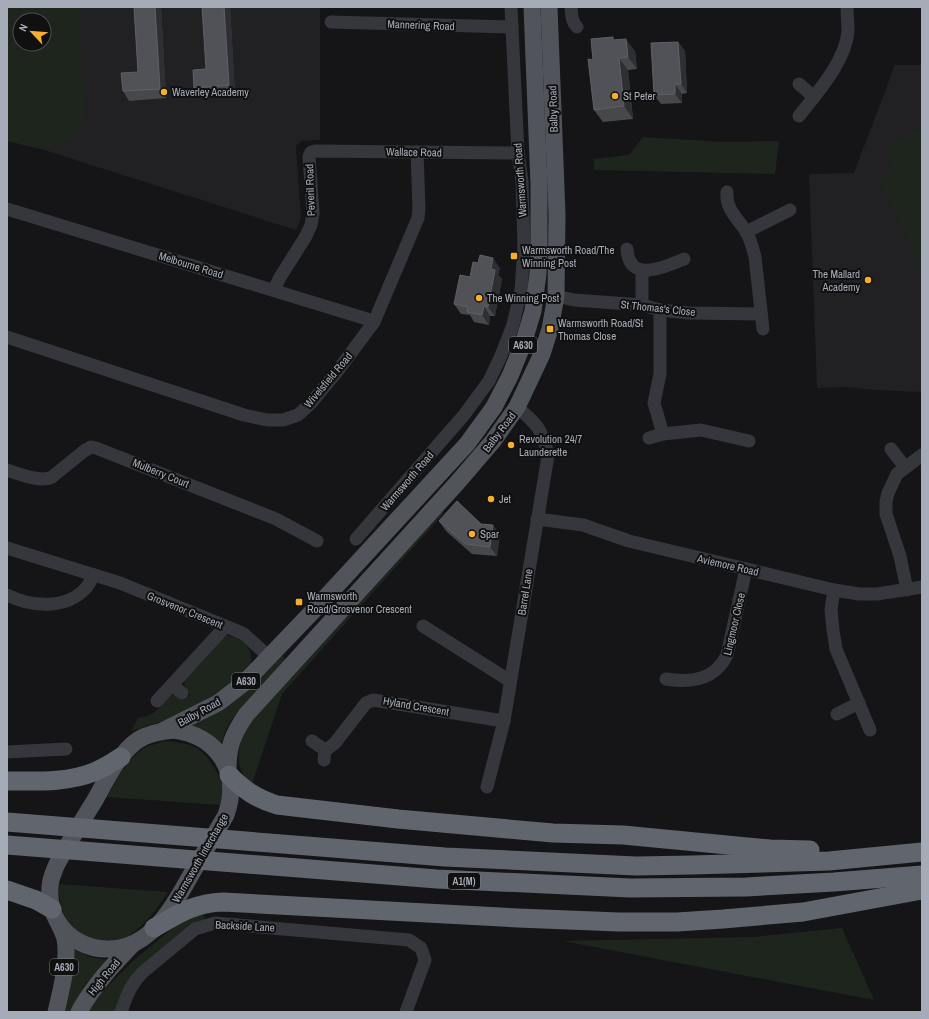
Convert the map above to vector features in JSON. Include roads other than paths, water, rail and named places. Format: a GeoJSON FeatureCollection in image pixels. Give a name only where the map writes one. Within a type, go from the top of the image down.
{"type":"FeatureCollection","features":[{"type":"Feature","properties":{"kind":"highway"},"geometry":{"type":"LineString","coordinates":[[7,781],[61,779],[81,776],[107,766],[121,757]]}},
{"type":"Feature","properties":{"kind":"highway"},"geometry":{"type":"LineString","coordinates":[[228,772],[249,793],[266,802],[277,805],[398,819],[553,833],[623,835],[770,849],[830,850],[922,845]]}},
{"type":"Feature","properties":{"kind":"highway","name":"A1(M)"},"geometry":{"type":"LineString","coordinates":[[7,822],[445,857],[636,866],[829,861],[922,852]]}},
{"type":"Feature","properties":{"kind":"highway","name":"A1(M)"},"geometry":{"type":"LineString","coordinates":[[7,845],[437,879],[630,888],[746,887],[922,875]]}},
{"type":"Feature","properties":{"kind":"highway"},"geometry":{"type":"LineString","coordinates":[[7,890],[36,900],[55,916]]}},
{"type":"Feature","properties":{"kind":"highway"},"geometry":{"type":"LineString","coordinates":[[154,928],[187,909],[211,902],[518,918],[619,922],[677,922],[803,912],[922,890]]}},
{"type":"Feature","properties":{"kind":"main road","name":"Balby Road"},"geometry":{"type":"LineString","coordinates":[[162,731],[218,703],[244,683],[388,531],[467,444],[494,407],[510,376],[524,344],[533,311],[538,274],[539,185],[532,7]]}},
{"type":"Feature","properties":{"kind":"main road","name":"Balby Road"},"geometry":{"type":"LineString","coordinates":[[228,772],[230,744],[237,728],[246,715],[457,483],[493,441],[517,406],[542,354],[550,329],[556,296],[557,214],[549,7]]}},
{"type":"Feature","properties":{"kind":"main road","name":"Warmsworth Interchange"},"geometry":{"type":"LineString","coordinates":[[174,730],[185,732],[202,739],[215,749],[228,772],[231,796],[226,815],[173,906],[154,928],[133,944],[119,949],[105,950],[91,948],[78,942],[67,933],[55,916],[50,898],[52,874],[121,757],[129,747],[139,740],[150,734],[162,731],[174,730]]}},
{"type":"Feature","properties":{"kind":"main road","name":"A630"},"geometry":{"type":"LineString","coordinates":[[55,916],[65,939],[63,978],[56,1012]]}},
{"type":"Feature","properties":{"kind":"main road","name":"High Road"},"geometry":{"type":"LineString","coordinates":[[79,1012],[101,978],[133,944]]}},
{"type":"Feature","properties":{"kind":"street","name":"Warmsworth Road"},"geometry":{"type":"LineString","coordinates":[[356,539],[464,415],[489,381],[512,328],[521,291],[524,247],[522,182],[518,153],[511,7]]}},
{"type":"Feature","properties":{"kind":"street"},"geometry":{"type":"LineString","coordinates":[[571,7],[573,23],[577,27]]}},
{"type":"Feature","properties":{"kind":"street"},"geometry":{"type":"LineString","coordinates":[[799,116],[827,80],[840,57],[848,33],[847,7]]}},
{"type":"Feature","properties":{"kind":"street","name":"Mannering Road"},"geometry":{"type":"LineString","coordinates":[[331,22],[512,27]]}},
{"type":"Feature","properties":{"kind":"street"},"geometry":{"type":"LineString","coordinates":[[799,84],[814,97]]}},
{"type":"Feature","properties":{"kind":"street","name":"Wallace Road"},"geometry":{"type":"LineString","coordinates":[[311,152],[518,153]]}},
{"type":"Feature","properties":{"kind":"street","name":"Peveril Road"},"geometry":{"type":"LineString","coordinates":[[274,290],[311,225],[313,213],[309,157],[311,152]]}},
{"type":"Feature","properties":{"kind":"street","name":"Wivelsfield Road"},"geometry":{"type":"LineString","coordinates":[[7,337],[244,415],[267,420],[283,420],[298,415],[311,403],[339,369],[374,322],[418,218],[417,152]]}},
{"type":"Feature","properties":{"kind":"street"},"geometry":{"type":"LineString","coordinates":[[727,192],[728,203],[731,211],[746,232],[753,246],[763,329]]}},
{"type":"Feature","properties":{"kind":"street","name":"Melbourne Road"},"geometry":{"type":"LineString","coordinates":[[7,210],[274,290],[374,322]]}},
{"type":"Feature","properties":{"kind":"street"},"geometry":{"type":"LineString","coordinates":[[746,232],[790,210]]}},
{"type":"Feature","properties":{"kind":"street"},"geometry":{"type":"LineString","coordinates":[[627,249],[627,258],[630,263],[634,268],[642,270],[664,267],[684,259]]}},
{"type":"Feature","properties":{"kind":"street"},"geometry":{"type":"LineString","coordinates":[[642,270],[642,306]]}},
{"type":"Feature","properties":{"kind":"street","name":"St Thomas's Close"},"geometry":{"type":"LineString","coordinates":[[556,296],[574,300],[642,306],[660,310],[689,313],[761,314]]}},
{"type":"Feature","properties":{"kind":"street"},"geometry":{"type":"LineString","coordinates":[[660,310],[660,374],[654,403],[663,434]]}},
{"type":"Feature","properties":{"kind":"street","name":"Barrel Lane"},"geometry":{"type":"LineString","coordinates":[[487,787],[504,721],[548,456],[545,441],[539,427],[517,406]]}},
{"type":"Feature","properties":{"kind":"street"},"geometry":{"type":"LineString","coordinates":[[649,438],[663,434],[701,430],[749,441]]}},
{"type":"Feature","properties":{"kind":"street","name":"Mulberry Court"},"geometry":{"type":"LineString","coordinates":[[7,470],[47,480],[52,478],[84,451],[91,447],[96,448],[276,519],[317,541]]}},
{"type":"Feature","properties":{"kind":"street"},"geometry":{"type":"LineString","coordinates":[[891,449],[905,467]]}},
{"type":"Feature","properties":{"kind":"street"},"geometry":{"type":"LineString","coordinates":[[907,590],[900,556],[886,514],[888,493],[897,474],[922,455]]}},
{"type":"Feature","properties":{"kind":"street","name":"Aviemore Road"},"geometry":{"type":"LineString","coordinates":[[537,519],[583,525],[629,541],[834,590],[859,594],[877,594],[922,587]]}},
{"type":"Feature","properties":{"kind":"street","name":"Grosvenor Crescent"},"geometry":{"type":"LineString","coordinates":[[7,548],[120,583],[244,634],[269,656]]}},
{"type":"Feature","properties":{"kind":"street","name":"Lingmoor Close"},"geometry":{"type":"LineString","coordinates":[[666,679],[684,681],[702,678],[712,673],[723,663],[727,655],[746,569]]}},
{"type":"Feature","properties":{"kind":"street"},"geometry":{"type":"LineString","coordinates":[[7,595],[13,598],[51,605],[64,602],[74,597],[86,588],[94,575]]}},
{"type":"Feature","properties":{"kind":"street"},"geometry":{"type":"LineString","coordinates":[[834,590],[831,610],[836,650],[870,730]]}},
{"type":"Feature","properties":{"kind":"street"},"geometry":{"type":"LineString","coordinates":[[423,626],[510,681]]}},
{"type":"Feature","properties":{"kind":"street"},"geometry":{"type":"LineString","coordinates":[[157,701],[225,627]]}},
{"type":"Feature","properties":{"kind":"street"},"geometry":{"type":"LineString","coordinates":[[172,684],[182,693]]}},
{"type":"Feature","properties":{"kind":"street","name":"Hyland Crescent"},"geometry":{"type":"LineString","coordinates":[[312,741],[324,755],[366,703],[373,700],[504,721]]}},
{"type":"Feature","properties":{"kind":"street"},"geometry":{"type":"LineString","coordinates":[[837,714],[859,703]]}},
{"type":"Feature","properties":{"kind":"street"},"geometry":{"type":"LineString","coordinates":[[7,752],[50,744],[66,749]]}},
{"type":"Feature","properties":{"kind":"street","name":"Backside Lane"},"geometry":{"type":"LineString","coordinates":[[121,1012],[129,989],[136,979],[194,929],[215,923],[409,940],[421,948],[425,960],[406,1012]]}},
{"type":"Feature","properties":{"kind":"place","name":"Waverley Academy"},"geometry":{"type":"Point","coordinates":[164,92]}},
{"type":"Feature","properties":{"kind":"place","name":"St Peter"},"geometry":{"type":"Point","coordinates":[615,96]}},
{"type":"Feature","properties":{"kind":"place","name":"Warmsworth Road/The Winning Post"},"geometry":{"type":"Point","coordinates":[514,256]}},
{"type":"Feature","properties":{"kind":"place","name":"The Mallard Academy"},"geometry":{"type":"Point","coordinates":[868,280]}},
{"type":"Feature","properties":{"kind":"place","name":"The Winning Post"},"geometry":{"type":"Point","coordinates":[479,298]}},
{"type":"Feature","properties":{"kind":"place","name":"Warmsworth Road/St Thomas Close"},"geometry":{"type":"Point","coordinates":[550,329]}},
{"type":"Feature","properties":{"kind":"place","name":"Revolution 24/7 Launderette"},"geometry":{"type":"Point","coordinates":[511,445]}},
{"type":"Feature","properties":{"kind":"place","name":"Jet"},"geometry":{"type":"Point","coordinates":[491,499]}},
{"type":"Feature","properties":{"kind":"place","name":"Spar"},"geometry":{"type":"Point","coordinates":[472,534]}},
{"type":"Feature","properties":{"kind":"place","name":"Warmsworth Road/Grosvenor Crescent"},"geometry":{"type":"Point","coordinates":[299,602]}}]}
